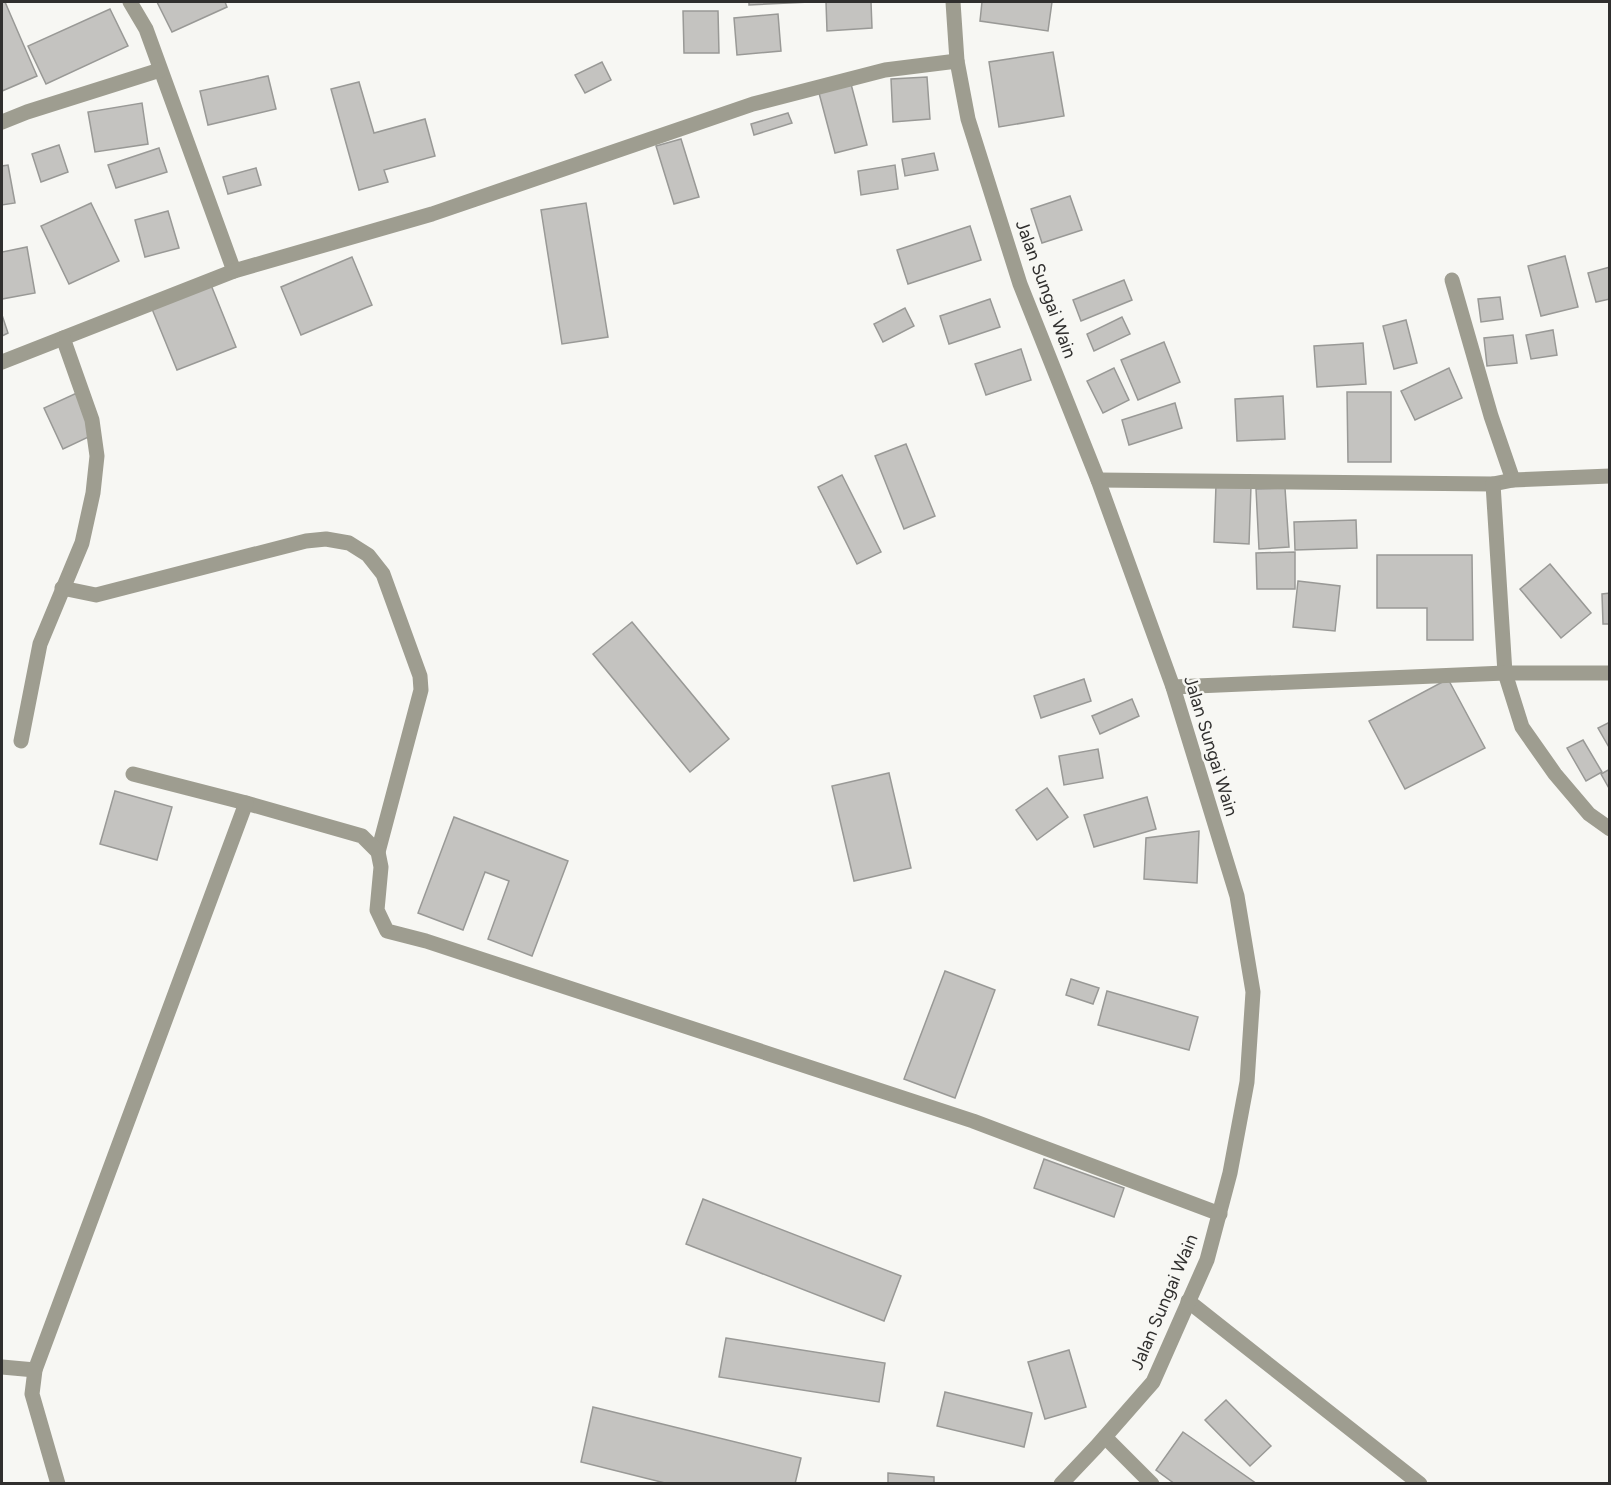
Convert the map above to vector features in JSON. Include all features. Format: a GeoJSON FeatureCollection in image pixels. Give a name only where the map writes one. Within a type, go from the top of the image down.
{"type":"FeatureCollection","features":[{"type":"Feature","properties":{"kind":"street"},"geometry":{"type":"LineString","coordinates":[[130,2],[146,29],[234,271]]}},
{"type":"Feature","properties":{"kind":"street","name":"Jalan Sungai Wain"},"geometry":{"type":"LineString","coordinates":[[953,2],[957,61],[968,119],[1020,284],[1098,480],[1173,687],[1236,896],[1253,992],[1247,1082],[1230,1173],[1207,1260],[1152,1382],[1061,1484]]}},
{"type":"Feature","properties":{"kind":"street"},"geometry":{"type":"LineString","coordinates":[[2,362],[234,271],[432,214],[753,104],[885,70],[957,61]]}},
{"type":"Feature","properties":{"kind":"street"},"geometry":{"type":"LineString","coordinates":[[2,122],[160,70]]}},
{"type":"Feature","properties":{"kind":"street"},"geometry":{"type":"LineString","coordinates":[[1452,280],[1491,416],[1513,480]]}},
{"type":"Feature","properties":{"kind":"street"},"geometry":{"type":"LineString","coordinates":[[21,741],[40,644],[82,543],[93,494],[97,456],[92,420],[63,338]]}},
{"type":"Feature","properties":{"kind":"street"},"geometry":{"type":"LineString","coordinates":[[1098,480],[1493,484],[1513,480],[1610,476]]}},
{"type":"Feature","properties":{"kind":"street"},"geometry":{"type":"LineString","coordinates":[[1493,484],[1505,673],[1522,727],[1555,774],[1589,814],[1610,829]]}},
{"type":"Feature","properties":{"kind":"street"},"geometry":{"type":"LineString","coordinates":[[62,588],[96,595],[306,541],[326,539],[350,543],[368,555],[383,574],[420,676],[421,690],[378,852],[381,867],[377,910],[387,931],[437,945],[974,1121],[1220,1214]]}},
{"type":"Feature","properties":{"kind":"street"},"geometry":{"type":"LineString","coordinates":[[1173,687],[1505,673],[1610,673]]}},
{"type":"Feature","properties":{"kind":"street"},"geometry":{"type":"LineString","coordinates":[[133,774],[362,836],[378,852]]}},
{"type":"Feature","properties":{"kind":"street"},"geometry":{"type":"LineString","coordinates":[[58,1484],[32,1394],[35,1370],[246,803]]}},
{"type":"Feature","properties":{"kind":"street"},"geometry":{"type":"LineString","coordinates":[[1188,1301],[1420,1484]]}},
{"type":"Feature","properties":{"kind":"street"},"geometry":{"type":"LineString","coordinates":[[2,1367],[35,1370]]}},
{"type":"Feature","properties":{"kind":"street"},"geometry":{"type":"LineString","coordinates":[[1105,1437],[1152,1484]]}},
{"type":"Feature","properties":{"kind":"building"},"geometry":{"type":"Polygon","coordinates":[[[2,2],[5,2],[37,76],[2,91],[2,2]]]}},
{"type":"Feature","properties":{"kind":"building"},"geometry":{"type":"Polygon","coordinates":[[[157,2],[225,2],[227,7],[172,32],[157,2]]]}},
{"type":"Feature","properties":{"kind":"building"},"geometry":{"type":"Polygon","coordinates":[[[749,2],[810,2],[749,5],[749,2]]]}},
{"type":"Feature","properties":{"kind":"building"},"geometry":{"type":"Polygon","coordinates":[[[826,2],[871,2],[872,28],[827,31],[826,2]]]}},
{"type":"Feature","properties":{"kind":"building"},"geometry":{"type":"Polygon","coordinates":[[[982,2],[1052,2],[1048,31],[980,21],[982,2]]]}},
{"type":"Feature","properties":{"kind":"building"},"geometry":{"type":"Polygon","coordinates":[[[110,9],[128,46],[46,84],[28,46],[110,9]]]}},
{"type":"Feature","properties":{"kind":"building"},"geometry":{"type":"Polygon","coordinates":[[[683,11],[718,11],[719,53],[684,53],[683,11]]]}},
{"type":"Feature","properties":{"kind":"building"},"geometry":{"type":"Polygon","coordinates":[[[778,14],[781,51],[737,55],[734,18],[778,14]]]}},
{"type":"Feature","properties":{"kind":"building"},"geometry":{"type":"Polygon","coordinates":[[[1053,52],[1064,116],[999,127],[989,62],[1053,52]]]}},
{"type":"Feature","properties":{"kind":"building"},"geometry":{"type":"Polygon","coordinates":[[[602,62],[611,80],[585,93],[575,75],[602,62]]]}},
{"type":"Feature","properties":{"kind":"building"},"geometry":{"type":"Polygon","coordinates":[[[268,76],[276,109],[208,125],[200,91],[268,76]]]}},
{"type":"Feature","properties":{"kind":"building"},"geometry":{"type":"Polygon","coordinates":[[[927,77],[930,119],[893,122],[891,79],[927,77]]]}},
{"type":"Feature","properties":{"kind":"building"},"geometry":{"type":"Polygon","coordinates":[[[359,82],[374,133],[425,119],[435,156],[384,170],[388,182],[359,190],[331,89],[359,82]]]}},
{"type":"Feature","properties":{"kind":"building"},"geometry":{"type":"Polygon","coordinates":[[[851,84],[867,145],[835,153],[819,93],[851,84]]]}},
{"type":"Feature","properties":{"kind":"building"},"geometry":{"type":"Polygon","coordinates":[[[142,103],[148,144],[95,152],[88,112],[142,103]]]}},
{"type":"Feature","properties":{"kind":"building"},"geometry":{"type":"Polygon","coordinates":[[[788,113],[792,123],[754,135],[751,124],[788,113]]]}},
{"type":"Feature","properties":{"kind":"building"},"geometry":{"type":"Polygon","coordinates":[[[681,139],[699,197],[674,204],[656,146],[681,139]]]}},
{"type":"Feature","properties":{"kind":"building"},"geometry":{"type":"Polygon","coordinates":[[[59,145],[68,172],[41,182],[32,154],[59,145]]]}},
{"type":"Feature","properties":{"kind":"building"},"geometry":{"type":"Polygon","coordinates":[[[159,148],[167,172],[116,188],[108,165],[159,148]]]}},
{"type":"Feature","properties":{"kind":"building"},"geometry":{"type":"Polygon","coordinates":[[[934,153],[938,170],[905,176],[902,159],[934,153]]]}},
{"type":"Feature","properties":{"kind":"building"},"geometry":{"type":"Polygon","coordinates":[[[8,165],[15,203],[2,205],[2,166],[8,165]]]}},
{"type":"Feature","properties":{"kind":"building"},"geometry":{"type":"Polygon","coordinates":[[[895,165],[898,189],[861,195],[858,171],[895,165]]]}},
{"type":"Feature","properties":{"kind":"building"},"geometry":{"type":"Polygon","coordinates":[[[256,168],[261,185],[228,194],[223,177],[256,168]]]}},
{"type":"Feature","properties":{"kind":"building"},"geometry":{"type":"Polygon","coordinates":[[[1070,196],[1082,230],[1042,243],[1031,209],[1070,196]]]}},
{"type":"Feature","properties":{"kind":"building"},"geometry":{"type":"Polygon","coordinates":[[[91,203],[119,261],[69,284],[41,226],[91,203]]]}},
{"type":"Feature","properties":{"kind":"building"},"geometry":{"type":"Polygon","coordinates":[[[586,203],[608,337],[562,344],[541,210],[586,203]]]}},
{"type":"Feature","properties":{"kind":"building"},"geometry":{"type":"Polygon","coordinates":[[[168,211],[179,248],[145,257],[135,220],[168,211]]]}},
{"type":"Feature","properties":{"kind":"building"},"geometry":{"type":"Polygon","coordinates":[[[970,226],[981,260],[908,284],[897,250],[970,226]]]}},
{"type":"Feature","properties":{"kind":"building"},"geometry":{"type":"Polygon","coordinates":[[[27,247],[35,293],[2,299],[2,252],[27,247]]]}},
{"type":"Feature","properties":{"kind":"building"},"geometry":{"type":"Polygon","coordinates":[[[1565,256],[1578,307],[1541,316],[1528,266],[1565,256]]]}},
{"type":"Feature","properties":{"kind":"building"},"geometry":{"type":"Polygon","coordinates":[[[352,257],[372,305],[301,335],[281,287],[352,257]]]}},
{"type":"Feature","properties":{"kind":"building"},"geometry":{"type":"Polygon","coordinates":[[[1610,267],[1610,299],[1596,302],[1588,273],[1610,267]]]}},
{"type":"Feature","properties":{"kind":"building"},"geometry":{"type":"Polygon","coordinates":[[[1124,280],[1132,300],[1081,321],[1073,300],[1124,280]]]}},
{"type":"Feature","properties":{"kind":"building"},"geometry":{"type":"Polygon","coordinates":[[[211,285],[236,347],[177,370],[152,309],[211,285]]]}},
{"type":"Feature","properties":{"kind":"building"},"geometry":{"type":"Polygon","coordinates":[[[1500,297],[1503,319],[1481,322],[1478,299],[1500,297]]]}},
{"type":"Feature","properties":{"kind":"building"},"geometry":{"type":"Polygon","coordinates":[[[990,299],[1000,327],[949,344],[940,316],[990,299]]]}},
{"type":"Feature","properties":{"kind":"building"},"geometry":{"type":"Polygon","coordinates":[[[905,308],[914,326],[883,342],[874,324],[905,308]]]}},
{"type":"Feature","properties":{"kind":"building"},"geometry":{"type":"Polygon","coordinates":[[[2,315],[8,333],[2,336],[2,315]]]}},
{"type":"Feature","properties":{"kind":"building"},"geometry":{"type":"Polygon","coordinates":[[[1122,317],[1130,334],[1094,351],[1087,334],[1122,317]]]}},
{"type":"Feature","properties":{"kind":"building"},"geometry":{"type":"Polygon","coordinates":[[[1406,320],[1417,363],[1394,369],[1383,326],[1406,320]]]}},
{"type":"Feature","properties":{"kind":"building"},"geometry":{"type":"Polygon","coordinates":[[[1553,330],[1557,355],[1531,359],[1526,335],[1553,330]]]}},
{"type":"Feature","properties":{"kind":"building"},"geometry":{"type":"Polygon","coordinates":[[[1513,335],[1517,363],[1487,366],[1484,338],[1513,335]]]}},
{"type":"Feature","properties":{"kind":"building"},"geometry":{"type":"Polygon","coordinates":[[[1164,342],[1180,382],[1138,400],[1121,360],[1164,342]]]}},
{"type":"Feature","properties":{"kind":"building"},"geometry":{"type":"Polygon","coordinates":[[[1363,343],[1366,384],[1317,387],[1314,346],[1363,343]]]}},
{"type":"Feature","properties":{"kind":"building"},"geometry":{"type":"Polygon","coordinates":[[[1021,349],[1031,380],[986,395],[975,364],[1021,349]]]}},
{"type":"Feature","properties":{"kind":"building"},"geometry":{"type":"Polygon","coordinates":[[[1114,368],[1129,400],[1103,413],[1087,381],[1114,368]]]}},
{"type":"Feature","properties":{"kind":"building"},"geometry":{"type":"Polygon","coordinates":[[[1449,368],[1462,398],[1415,420],[1401,391],[1449,368]]]}},
{"type":"Feature","properties":{"kind":"building"},"geometry":{"type":"Polygon","coordinates":[[[79,392],[97,433],[63,449],[44,408],[79,392]]]}},
{"type":"Feature","properties":{"kind":"building"},"geometry":{"type":"Polygon","coordinates":[[[1347,392],[1391,392],[1391,462],[1348,462],[1347,392]]]}},
{"type":"Feature","properties":{"kind":"building"},"geometry":{"type":"Polygon","coordinates":[[[1283,396],[1285,439],[1237,441],[1235,399],[1283,396]]]}},
{"type":"Feature","properties":{"kind":"building"},"geometry":{"type":"Polygon","coordinates":[[[1175,403],[1182,428],[1129,445],[1122,420],[1175,403]]]}},
{"type":"Feature","properties":{"kind":"building"},"geometry":{"type":"Polygon","coordinates":[[[906,444],[935,516],[904,529],[875,456],[906,444]]]}},
{"type":"Feature","properties":{"kind":"building"},"geometry":{"type":"Polygon","coordinates":[[[842,475],[881,552],[857,564],[818,487],[842,475]]]}},
{"type":"Feature","properties":{"kind":"building"},"geometry":{"type":"Polygon","coordinates":[[[1216,485],[1251,486],[1249,544],[1214,542],[1216,485]]]}},
{"type":"Feature","properties":{"kind":"building"},"geometry":{"type":"Polygon","coordinates":[[[1285,488],[1289,547],[1259,549],[1256,489],[1285,488]]]}},
{"type":"Feature","properties":{"kind":"building"},"geometry":{"type":"Polygon","coordinates":[[[1356,520],[1357,548],[1295,550],[1294,522],[1356,520]]]}},
{"type":"Feature","properties":{"kind":"building"},"geometry":{"type":"Polygon","coordinates":[[[1295,552],[1295,589],[1257,589],[1256,553],[1295,552]]]}},
{"type":"Feature","properties":{"kind":"building"},"geometry":{"type":"Polygon","coordinates":[[[1377,555],[1472,555],[1473,640],[1427,640],[1427,608],[1377,608],[1377,555]]]}},
{"type":"Feature","properties":{"kind":"building"},"geometry":{"type":"Polygon","coordinates":[[[1550,564],[1591,613],[1561,638],[1520,589],[1550,564]]]}},
{"type":"Feature","properties":{"kind":"building"},"geometry":{"type":"Polygon","coordinates":[[[1298,581],[1340,586],[1335,631],[1293,627],[1298,581]]]}},
{"type":"Feature","properties":{"kind":"building"},"geometry":{"type":"Polygon","coordinates":[[[1610,593],[1610,624],[1603,624],[1602,594],[1610,593]]]}},
{"type":"Feature","properties":{"kind":"building"},"geometry":{"type":"Polygon","coordinates":[[[632,622],[729,739],[690,772],[593,654],[632,622]]]}},
{"type":"Feature","properties":{"kind":"building"},"geometry":{"type":"Polygon","coordinates":[[[1084,679],[1091,701],[1041,718],[1034,696],[1084,679]]]}},
{"type":"Feature","properties":{"kind":"building"},"geometry":{"type":"Polygon","coordinates":[[[1448,679],[1485,748],[1405,789],[1369,721],[1448,679]]]}},
{"type":"Feature","properties":{"kind":"building"},"geometry":{"type":"Polygon","coordinates":[[[1132,699],[1139,716],[1100,734],[1092,716],[1132,699]]]}},
{"type":"Feature","properties":{"kind":"building"},"geometry":{"type":"Polygon","coordinates":[[[1610,722],[1610,749],[1598,728],[1610,722]]]}},
{"type":"Feature","properties":{"kind":"building"},"geometry":{"type":"Polygon","coordinates":[[[1583,740],[1602,772],[1586,781],[1567,748],[1583,740]]]}},
{"type":"Feature","properties":{"kind":"building"},"geometry":{"type":"Polygon","coordinates":[[[1098,749],[1103,778],[1064,785],[1059,756],[1098,749]]]}},
{"type":"Feature","properties":{"kind":"building"},"geometry":{"type":"Polygon","coordinates":[[[1610,769],[1610,790],[1601,774],[1610,769]]]}},
{"type":"Feature","properties":{"kind":"building"},"geometry":{"type":"Polygon","coordinates":[[[889,773],[911,868],[854,881],[832,786],[889,773]]]}},
{"type":"Feature","properties":{"kind":"building"},"geometry":{"type":"Polygon","coordinates":[[[1047,788],[1068,817],[1037,840],[1016,810],[1047,788]]]}},
{"type":"Feature","properties":{"kind":"building"},"geometry":{"type":"Polygon","coordinates":[[[115,791],[172,807],[157,860],[100,844],[115,791]]]}},
{"type":"Feature","properties":{"kind":"building"},"geometry":{"type":"Polygon","coordinates":[[[1147,797],[1156,829],[1094,847],[1084,815],[1147,797]]]}},
{"type":"Feature","properties":{"kind":"building"},"geometry":{"type":"Polygon","coordinates":[[[454,817],[568,861],[532,956],[488,939],[509,881],[485,872],[463,930],[418,913],[454,817]]]}},
{"type":"Feature","properties":{"kind":"building"},"geometry":{"type":"Polygon","coordinates":[[[1199,831],[1197,883],[1144,879],[1146,838],[1199,831]]]}},
{"type":"Feature","properties":{"kind":"building"},"geometry":{"type":"Polygon","coordinates":[[[945,971],[995,990],[955,1098],[904,1079],[945,971]]]}},
{"type":"Feature","properties":{"kind":"building"},"geometry":{"type":"Polygon","coordinates":[[[1071,979],[1099,988],[1093,1004],[1066,995],[1071,979]]]}},
{"type":"Feature","properties":{"kind":"building"},"geometry":{"type":"Polygon","coordinates":[[[1107,991],[1198,1017],[1189,1050],[1098,1025],[1107,991]]]}},
{"type":"Feature","properties":{"kind":"building"},"geometry":{"type":"Polygon","coordinates":[[[1044,1159],[1124,1188],[1114,1217],[1034,1188],[1044,1159]]]}},
{"type":"Feature","properties":{"kind":"building"},"geometry":{"type":"Polygon","coordinates":[[[703,1199],[901,1276],[884,1321],[686,1244],[703,1199]]]}},
{"type":"Feature","properties":{"kind":"building"},"geometry":{"type":"Polygon","coordinates":[[[726,1338],[885,1363],[879,1402],[719,1377],[726,1338]]]}},
{"type":"Feature","properties":{"kind":"building"},"geometry":{"type":"Polygon","coordinates":[[[1069,1350],[1086,1407],[1045,1419],[1028,1362],[1069,1350]]]}},
{"type":"Feature","properties":{"kind":"building"},"geometry":{"type":"Polygon","coordinates":[[[945,1392],[1032,1413],[1024,1447],[937,1426],[945,1392]]]}},
{"type":"Feature","properties":{"kind":"building"},"geometry":{"type":"Polygon","coordinates":[[[1226,1400],[1271,1446],[1250,1466],[1205,1420],[1226,1400]]]}},
{"type":"Feature","properties":{"kind":"building"},"geometry":{"type":"Polygon","coordinates":[[[593,1407],[801,1458],[795,1484],[669,1484],[581,1462],[593,1407]]]}},
{"type":"Feature","properties":{"kind":"building"},"geometry":{"type":"Polygon","coordinates":[[[1183,1432],[1257,1484],[1175,1484],[1156,1470],[1183,1432]]]}},
{"type":"Feature","properties":{"kind":"building"},"geometry":{"type":"Polygon","coordinates":[[[888,1473],[934,1477],[934,1484],[888,1484],[888,1473]]]}}]}
